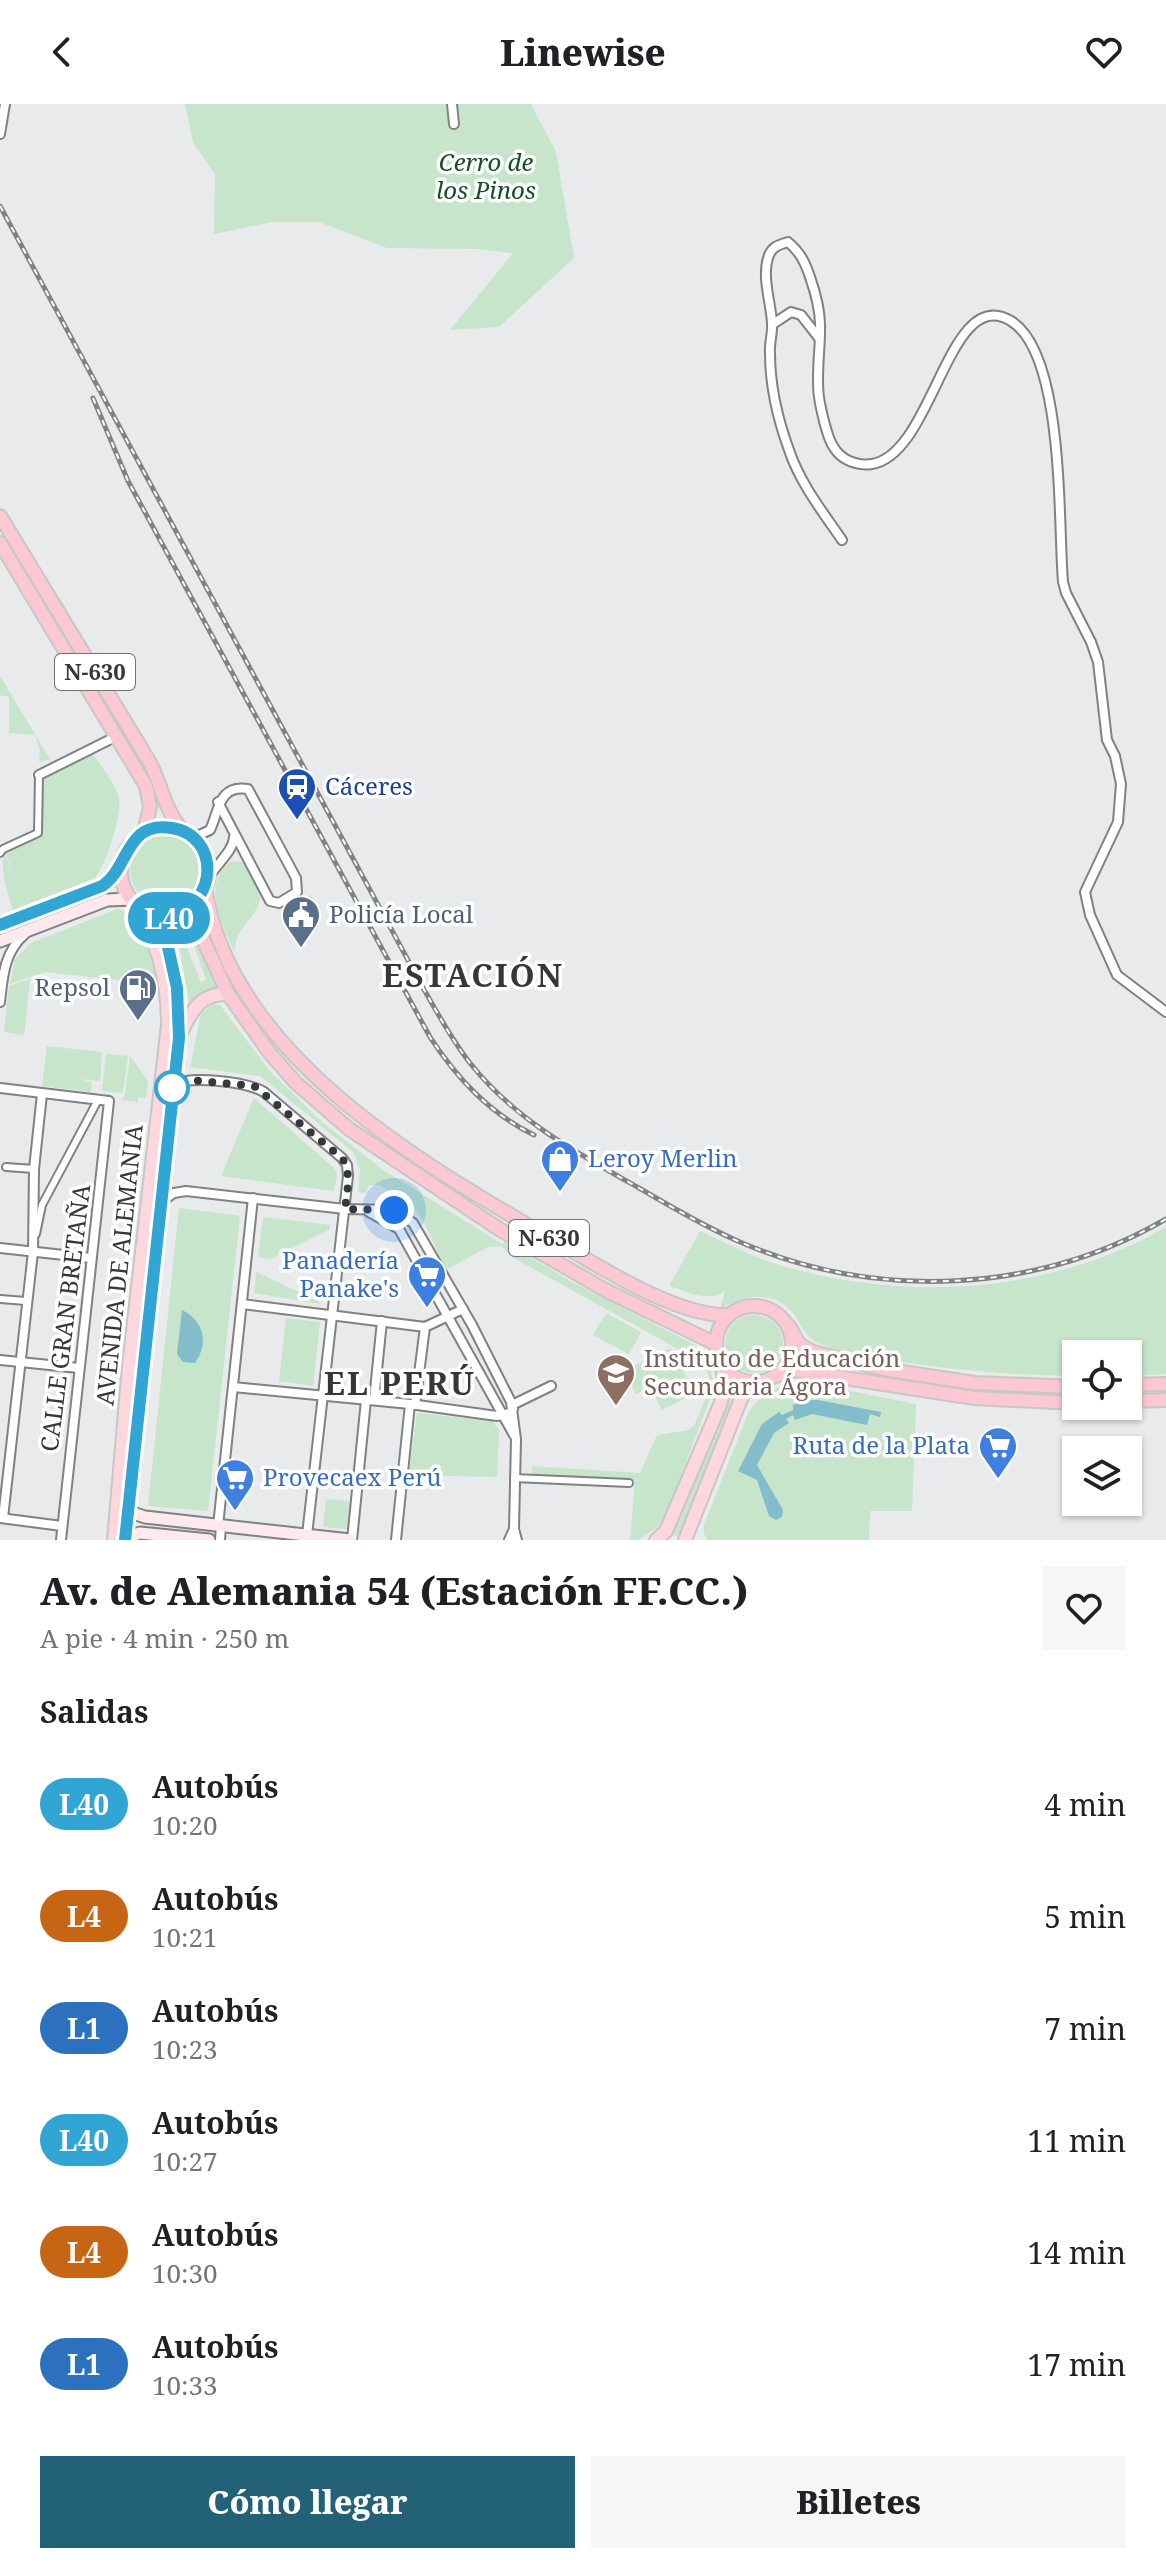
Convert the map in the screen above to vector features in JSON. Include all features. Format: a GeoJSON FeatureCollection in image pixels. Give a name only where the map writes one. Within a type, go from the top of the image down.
{"type":"FeatureCollection","features":[{"type":"Feature","properties":{"kind":"highway","name":"N-630"},"geometry":{"type":"LineString","coordinates":[[0,516],[149,761],[161,783],[167,810],[207,859],[206,883],[218,939],[243,986],[282,1040],[338,1099],[422,1159],[509,1214],[602,1268],[680,1306],[700,1313],[728,1315],[747,1306],[765,1307],[781,1316],[799,1344],[813,1352],[888,1370],[975,1383],[1062,1386]]}},
{"type":"Feature","properties":{"kind":"highway","name":"N-630"},"geometry":{"type":"LineString","coordinates":[[0,543],[146,786],[150,807],[144,832]]}},
{"type":"Feature","properties":{"kind":"highway"},"geometry":{"type":"LineString","coordinates":[[188,834],[159,827],[144,832],[128,847],[122,861],[122,878],[134,901],[151,912],[175,912],[193,903],[206,883]]}},
{"type":"Feature","properties":{"kind":"highway","name":"N-630"},"geometry":{"type":"LineString","coordinates":[[175,912],[196,924],[228,994],[251,1029],[295,1082],[326,1110],[371,1145],[526,1245],[607,1291],[716,1344]]}},
{"type":"Feature","properties":{"kind":"highway"},"geometry":{"type":"LineString","coordinates":[[728,1315],[718,1330],[716,1344],[722,1366],[736,1378],[751,1382],[766,1381],[794,1370],[974,1398],[1062,1402]]}},
{"type":"Feature","properties":{"kind":"highway"},"geometry":{"type":"LineString","coordinates":[[776,1376],[791,1356],[789,1326]]}},
{"type":"Feature","properties":{"kind":"highway"},"geometry":{"type":"LineString","coordinates":[[1142,1385],[1166,1384]]}},
{"type":"Feature","properties":{"kind":"highway"},"geometry":{"type":"LineString","coordinates":[[1142,1401],[1166,1400]]}},
{"type":"Feature","properties":{"kind":"main road"},"geometry":{"type":"LineString","coordinates":[[0,925],[102,886],[113,880],[122,861]]}},
{"type":"Feature","properties":{"kind":"main road"},"geometry":{"type":"LineString","coordinates":[[0,941],[107,900],[134,901]]}},
{"type":"Feature","properties":{"kind":"main road","name":"AVENIDA DE ALEMANIA"},"geometry":{"type":"LineString","coordinates":[[120,1539],[129,1373],[168,1025],[166,982],[159,953],[134,901]]}},
{"type":"Feature","properties":{"kind":"main road","name":"AVENIDA DE ALEMANIA"},"geometry":{"type":"LineString","coordinates":[[120,1539],[127,1522],[179,1038],[177,988],[166,938],[175,912]]}},
{"type":"Feature","properties":{"kind":"main road"},"geometry":{"type":"LineString","coordinates":[[179,1038],[202,999],[215,994],[228,994]]}},
{"type":"Feature","properties":{"kind":"main road"},"geometry":{"type":"LineString","coordinates":[[655,1540],[666,1531],[720,1405],[725,1387],[722,1366]]}},
{"type":"Feature","properties":{"kind":"main road"},"geometry":{"type":"LineString","coordinates":[[685,1540],[741,1399],[751,1382]]}},
{"type":"Feature","properties":{"kind":"main road"},"geometry":{"type":"LineString","coordinates":[[122,1463],[120,1513],[140,1533]]}},
{"type":"Feature","properties":{"kind":"main road"},"geometry":{"type":"LineString","coordinates":[[128,1507],[133,1513],[145,1517],[351,1540]]}},
{"type":"Feature","properties":{"kind":"main road"},"geometry":{"type":"LineString","coordinates":[[127,1522],[132,1518],[145,1517]]}},
{"type":"Feature","properties":{"kind":"main road"},"geometry":{"type":"LineString","coordinates":[[693,1518],[693,1540]]}},
{"type":"Feature","properties":{"kind":"main road"},"geometry":{"type":"LineString","coordinates":[[120,1539],[140,1533],[210,1540]]}},
{"type":"Feature","properties":{"kind":"main road"},"geometry":{"type":"LineString","coordinates":[[655,1540],[666,1540]]}},
{"type":"Feature","properties":{"kind":"street"},"geometry":{"type":"LineString","coordinates":[[0,134],[5,104]]}},
{"type":"Feature","properties":{"kind":"street"},"geometry":{"type":"LineString","coordinates":[[452,104],[454,124]]}},
{"type":"Feature","properties":{"kind":"street"},"geometry":{"type":"LineString","coordinates":[[842,540],[800,478],[789,451],[774,390],[769,352],[773,324],[767,263],[776,245],[788,242],[798,250],[818,304],[818,397],[828,436],[839,454],[862,465],[878,463],[907,439],[932,396],[954,347],[965,329],[976,320],[1000,316],[1013,322],[1026,337],[1039,362],[1049,394],[1055,430],[1063,582],[1098,662],[1103,718],[1121,784],[1118,822],[1090,879],[1086,898],[1090,915],[1117,975],[1166,1012]]}},
{"type":"Feature","properties":{"kind":"street"},"geometry":{"type":"LineString","coordinates":[[773,324],[791,312],[801,315],[820,339]]}},
{"type":"Feature","properties":{"kind":"street"},"geometry":{"type":"LineString","coordinates":[[0,853],[38,833],[39,775],[109,740]]}},
{"type":"Feature","properties":{"kind":"street"},"geometry":{"type":"LineString","coordinates":[[213,826],[218,802],[222,797],[241,787],[248,789],[296,878],[298,887],[293,896],[279,903],[270,901],[218,802]]}},
{"type":"Feature","properties":{"kind":"street"},"geometry":{"type":"LineString","coordinates":[[188,834],[205,835],[213,826],[223,822],[232,828]]}},
{"type":"Feature","properties":{"kind":"street"},"geometry":{"type":"LineString","coordinates":[[206,883],[233,844],[232,828]]}},
{"type":"Feature","properties":{"kind":"street"},"geometry":{"type":"LineString","coordinates":[[228,854],[239,855],[249,862]]}},
{"type":"Feature","properties":{"kind":"street"},"geometry":{"type":"LineString","coordinates":[[0,1002],[2,970],[11,950],[29,930]]}},
{"type":"Feature","properties":{"kind":"street"},"geometry":{"type":"LineString","coordinates":[[173,1085],[189,1080],[254,1086],[347,1165],[334,1315],[307,1535]]}},
{"type":"Feature","properties":{"kind":"street"},"geometry":{"type":"LineString","coordinates":[[0,1088],[98,1100],[42,1205],[26,1301],[1,1518],[62,1526]]}},
{"type":"Feature","properties":{"kind":"street"},"geometry":{"type":"LineString","coordinates":[[33,1252],[34,1169],[42,1094]]}},
{"type":"Feature","properties":{"kind":"street","name":"CALLE GRAN BRETAÑA"},"geometry":{"type":"LineString","coordinates":[[61,1540],[109,1101],[98,1100]]}},
{"type":"Feature","properties":{"kind":"street"},"geometry":{"type":"LineString","coordinates":[[6,1167],[34,1169]]}},
{"type":"Feature","properties":{"kind":"street"},"geometry":{"type":"LineString","coordinates":[[164,1175],[169,1182],[186,1191]]}},
{"type":"Feature","properties":{"kind":"street"},"geometry":{"type":"LineString","coordinates":[[161,1202],[174,1193],[186,1191],[345,1209],[394,1210],[413,1223],[512,1406],[516,1439],[514,1529],[517,1540]]}},
{"type":"Feature","properties":{"kind":"street"},"geometry":{"type":"LineString","coordinates":[[220,1540],[217,1526],[253,1198]]}},
{"type":"Feature","properties":{"kind":"street"},"geometry":{"type":"LineString","coordinates":[[367,1211],[399,1229],[516,1439]]}},
{"type":"Feature","properties":{"kind":"street"},"geometry":{"type":"LineString","coordinates":[[399,1229],[406,1223],[413,1223]]}},
{"type":"Feature","properties":{"kind":"street"},"geometry":{"type":"LineString","coordinates":[[0,1248],[91,1258]]}},
{"type":"Feature","properties":{"kind":"street"},"geometry":{"type":"LineString","coordinates":[[0,1299],[26,1301]]}},
{"type":"Feature","properties":{"kind":"street"},"geometry":{"type":"LineString","coordinates":[[242,1304],[425,1327],[460,1305]]}},
{"type":"Feature","properties":{"kind":"street"},"geometry":{"type":"LineString","coordinates":[[351,1540],[382,1321]]}},
{"type":"Feature","properties":{"kind":"street"},"geometry":{"type":"LineString","coordinates":[[396,1540],[425,1327]]}},
{"type":"Feature","properties":{"kind":"street"},"geometry":{"type":"LineString","coordinates":[[0,1360],[79,1368]]}},
{"type":"Feature","properties":{"kind":"street"},"geometry":{"type":"LineString","coordinates":[[233,1387],[481,1413],[500,1412],[551,1386]]}},
{"type":"Feature","properties":{"kind":"street"},"geometry":{"type":"LineString","coordinates":[[481,1413],[490,1393]]}},
{"type":"Feature","properties":{"kind":"street"},"geometry":{"type":"LineString","coordinates":[[514,1478],[629,1483]]}},
{"type":"Feature","properties":{"kind":"street"},"geometry":{"type":"LineString","coordinates":[[210,1540],[209,1535],[217,1526]]}},
{"type":"Feature","properties":{"kind":"street"},"geometry":{"type":"LineString","coordinates":[[509,1540],[514,1529]]}},
{"type":"Feature","properties":{"kind":"green space","name":"Cerro de los Pinos"},"geometry":{"type":"Polygon","coordinates":[[[185,104],[531,104],[556,152],[574,258],[499,327],[450,330],[513,253],[479,249],[387,248],[319,222],[272,222],[214,234],[215,174],[193,143],[185,104]]]}},
{"type":"Feature","properties":{"kind":"green space"},"geometry":{"type":"Polygon","coordinates":[[[0,676],[50,759],[39,762],[40,750],[35,735],[9,733],[9,697],[0,695],[0,676]]]}},
{"type":"Feature","properties":{"kind":"green space"},"geometry":{"type":"Polygon","coordinates":[[[93,754],[112,782],[119,799],[116,828],[99,871],[95,878],[13,910],[6,889],[4,851],[20,893],[5,851],[41,834],[42,779],[93,754]]]}},
{"type":"Feature","properties":{"kind":"green space"},"geometry":{"type":"Polygon","coordinates":[[[165,835],[190,845],[200,870],[190,895],[165,905],[140,895],[130,870],[140,845],[165,835]]]}},
{"type":"Feature","properties":{"kind":"green space"},"geometry":{"type":"Polygon","coordinates":[[[232,861],[244,862],[261,895],[258,907],[238,935],[234,951],[216,904],[215,892],[222,870],[232,861]]]}},
{"type":"Feature","properties":{"kind":"green space"},"geometry":{"type":"Polygon","coordinates":[[[311,895],[318,907],[289,923],[283,912],[311,895]]]}},
{"type":"Feature","properties":{"kind":"green space"},"geometry":{"type":"Polygon","coordinates":[[[117,909],[133,918],[144,938],[156,980],[149,988],[135,995],[136,982],[45,972],[10,984],[15,959],[31,943],[117,909]]]}},
{"type":"Feature","properties":{"kind":"green space"},"geometry":{"type":"Polygon","coordinates":[[[183,920],[194,931],[217,989],[202,994],[190,1006],[178,940],[184,941],[201,982],[206,979],[194,945],[191,946],[181,934],[171,932],[175,923],[183,920]]]}},
{"type":"Feature","properties":{"kind":"green space"},"geometry":{"type":"Polygon","coordinates":[[[30,979],[24,1035],[4,1032],[9,986],[30,979]]]}},
{"type":"Feature","properties":{"kind":"green space"},"geometry":{"type":"Polygon","coordinates":[[[213,1004],[220,1005],[269,1070],[322,1122],[382,1169],[502,1244],[505,1242],[570,1281],[693,1344],[704,1356],[711,1371],[713,1391],[669,1507],[658,1527],[637,1540],[630,1540],[633,1480],[533,1475],[532,1466],[640,1473],[657,1435],[688,1430],[694,1426],[711,1385],[705,1364],[512,1257],[501,1246],[488,1247],[449,1268],[445,1266],[417,1211],[380,1185],[369,1185],[366,1193],[358,1192],[360,1169],[353,1152],[260,1076],[190,1067],[201,1013],[213,1004]]]}},
{"type":"Feature","properties":{"kind":"green space"},"geometry":{"type":"Polygon","coordinates":[[[47,1046],[102,1052],[100,1081],[78,1079],[92,1082],[91,1092],[42,1086],[47,1046]]]}},
{"type":"Feature","properties":{"kind":"green space"},"geometry":{"type":"Polygon","coordinates":[[[106,1054],[128,1056],[123,1093],[102,1091],[106,1054]]]}},
{"type":"Feature","properties":{"kind":"green space"},"geometry":{"type":"Polygon","coordinates":[[[130,1056],[148,1081],[146,1098],[138,1097],[138,1102],[122,1100],[130,1056]]]}},
{"type":"Feature","properties":{"kind":"green space"},"geometry":{"type":"Polygon","coordinates":[[[254,1098],[334,1168],[337,1174],[334,1191],[221,1176],[254,1098]]]}},
{"type":"Feature","properties":{"kind":"green space"},"geometry":{"type":"Polygon","coordinates":[[[179,1208],[240,1216],[208,1511],[148,1506],[179,1208]]]}},
{"type":"Feature","properties":{"kind":"green space"},"geometry":{"type":"Polygon","coordinates":[[[263,1217],[330,1225],[330,1229],[270,1259],[258,1257],[263,1217]]]}},
{"type":"Feature","properties":{"kind":"green space"},"geometry":{"type":"Polygon","coordinates":[[[1166,1227],[1166,1374],[1142,1375],[1142,1340],[1062,1340],[1062,1375],[978,1371],[880,1358],[812,1340],[788,1308],[770,1298],[740,1300],[720,1309],[725,1291],[704,1296],[669,1286],[700,1231],[764,1260],[822,1276],[872,1284],[923,1287],[974,1286],[1024,1279],[1073,1267],[1121,1250],[1166,1227]]]}},
{"type":"Feature","properties":{"kind":"green space"},"geometry":{"type":"Polygon","coordinates":[[[256,1272],[322,1303],[254,1293],[256,1272]]]}},
{"type":"Feature","properties":{"kind":"green space"},"geometry":{"type":"Polygon","coordinates":[[[606,1313],[641,1332],[629,1354],[593,1335],[606,1313]]]}},
{"type":"Feature","properties":{"kind":"green space"},"geometry":{"type":"Polygon","coordinates":[[[754,1315],[775,1323],[783,1344],[775,1365],[754,1373],[733,1365],[725,1344],[733,1323],[754,1315]]]}},
{"type":"Feature","properties":{"kind":"green space"},"geometry":{"type":"Polygon","coordinates":[[[286,1318],[320,1322],[313,1386],[279,1381],[286,1318]]]}},
{"type":"Feature","properties":{"kind":"green space"},"geometry":{"type":"Polygon","coordinates":[[[670,1348],[696,1393],[662,1410],[650,1387],[636,1394],[624,1371],[670,1348]]]}},
{"type":"Feature","properties":{"kind":"green space"},"geometry":{"type":"Polygon","coordinates":[[[794,1383],[815,1384],[916,1404],[912,1511],[870,1511],[869,1540],[707,1540],[704,1524],[749,1411],[768,1392],[794,1383]]]}},
{"type":"Feature","properties":{"kind":"green space"},"geometry":{"type":"Polygon","coordinates":[[[731,1384],[741,1388],[678,1537],[671,1534],[731,1384]]]}},
{"type":"Feature","properties":{"kind":"green space"},"geometry":{"type":"Polygon","coordinates":[[[417,1413],[492,1421],[499,1430],[497,1477],[409,1475],[417,1413]]]}},
{"type":"Feature","properties":{"kind":"green space"},"geometry":{"type":"Polygon","coordinates":[[[326,1499],[349,1501],[347,1529],[323,1527],[326,1499]]]}},
{"type":"Feature","properties":{"kind":"water"},"geometry":{"type":"Polygon","coordinates":[[[182,1310],[195,1320],[202,1333],[202,1348],[195,1363],[183,1362],[177,1354],[182,1310]]]}},
{"type":"Feature","properties":{"kind":"water"},"geometry":{"type":"Polygon","coordinates":[[[818,1400],[881,1412],[880,1417],[870,1414],[867,1425],[812,1414],[795,1420],[793,1415],[786,1419],[789,1423],[774,1433],[757,1465],[783,1510],[782,1517],[776,1520],[769,1516],[757,1480],[738,1471],[762,1424],[779,1412],[782,1415],[793,1410],[793,1405],[818,1400]]]}},
{"type":"Feature","properties":{"kind":"railway"},"geometry":{"type":"LineString","coordinates":[[0,206],[444,1025],[463,1054],[507,1102],[570,1148],[714,1230],[792,1261],[846,1274],[901,1280],[956,1281],[1011,1275],[1064,1263],[1116,1244],[1166,1219]]}},
{"type":"Feature","properties":{"kind":"railway"},"geometry":{"type":"LineString","coordinates":[[93,398],[128,481],[430,1037],[451,1067],[475,1093],[503,1116],[534,1135]]}},
{"type":"Feature","properties":{"kind":"bus line","name":"L40"},"geometry":{"type":"LineString","coordinates":[[0,925],[113,880],[128,847],[138,836],[152,829],[169,827],[186,832],[205,852],[208,879],[203,892],[188,907],[170,914],[166,928],[177,988],[179,1038],[125,1540]]}},
{"type":"Feature","properties":{"kind":"place","name":"Cáceres"},"geometry":{"type":"Point","coordinates":[297,821]}},
{"type":"Feature","properties":{"kind":"place","name":"Policía Local"},"geometry":{"type":"Point","coordinates":[301,949]}},
{"type":"Feature","properties":{"kind":"place","name":"Repsol"},"geometry":{"type":"Point","coordinates":[138,1022]}},
{"type":"Feature","properties":{"kind":"place","name":"Leroy Merlin"},"geometry":{"type":"Point","coordinates":[560,1193]}},
{"type":"Feature","properties":{"kind":"place","name":"Panadería Panake's"},"geometry":{"type":"Point","coordinates":[427,1309]}},
{"type":"Feature","properties":{"kind":"place","name":"Instituto de Educación Secundaria Ágora"},"geometry":{"type":"Point","coordinates":[616,1407]}},
{"type":"Feature","properties":{"kind":"place","name":"Ruta de la Plata"},"geometry":{"type":"Point","coordinates":[998,1480]}},
{"type":"Feature","properties":{"kind":"place","name":"Provecaex Perú"},"geometry":{"type":"Point","coordinates":[235,1512]}},
{"type":"Feature","properties":{"kind":"district","name":"ESTACIÓN"},"geometry":{"type":"Point","coordinates":[473,976]}},
{"type":"Feature","properties":{"kind":"district","name":"EL PERÚ"},"geometry":{"type":"Point","coordinates":[400,1384]}},
{"type":"Feature","properties":{"kind":"route"},"geometry":{"type":"LineString","coordinates":[[172,1088],[182,1080],[254,1086],[342,1158],[347,1165],[348,1176],[345,1209],[394,1210]]}}]}
